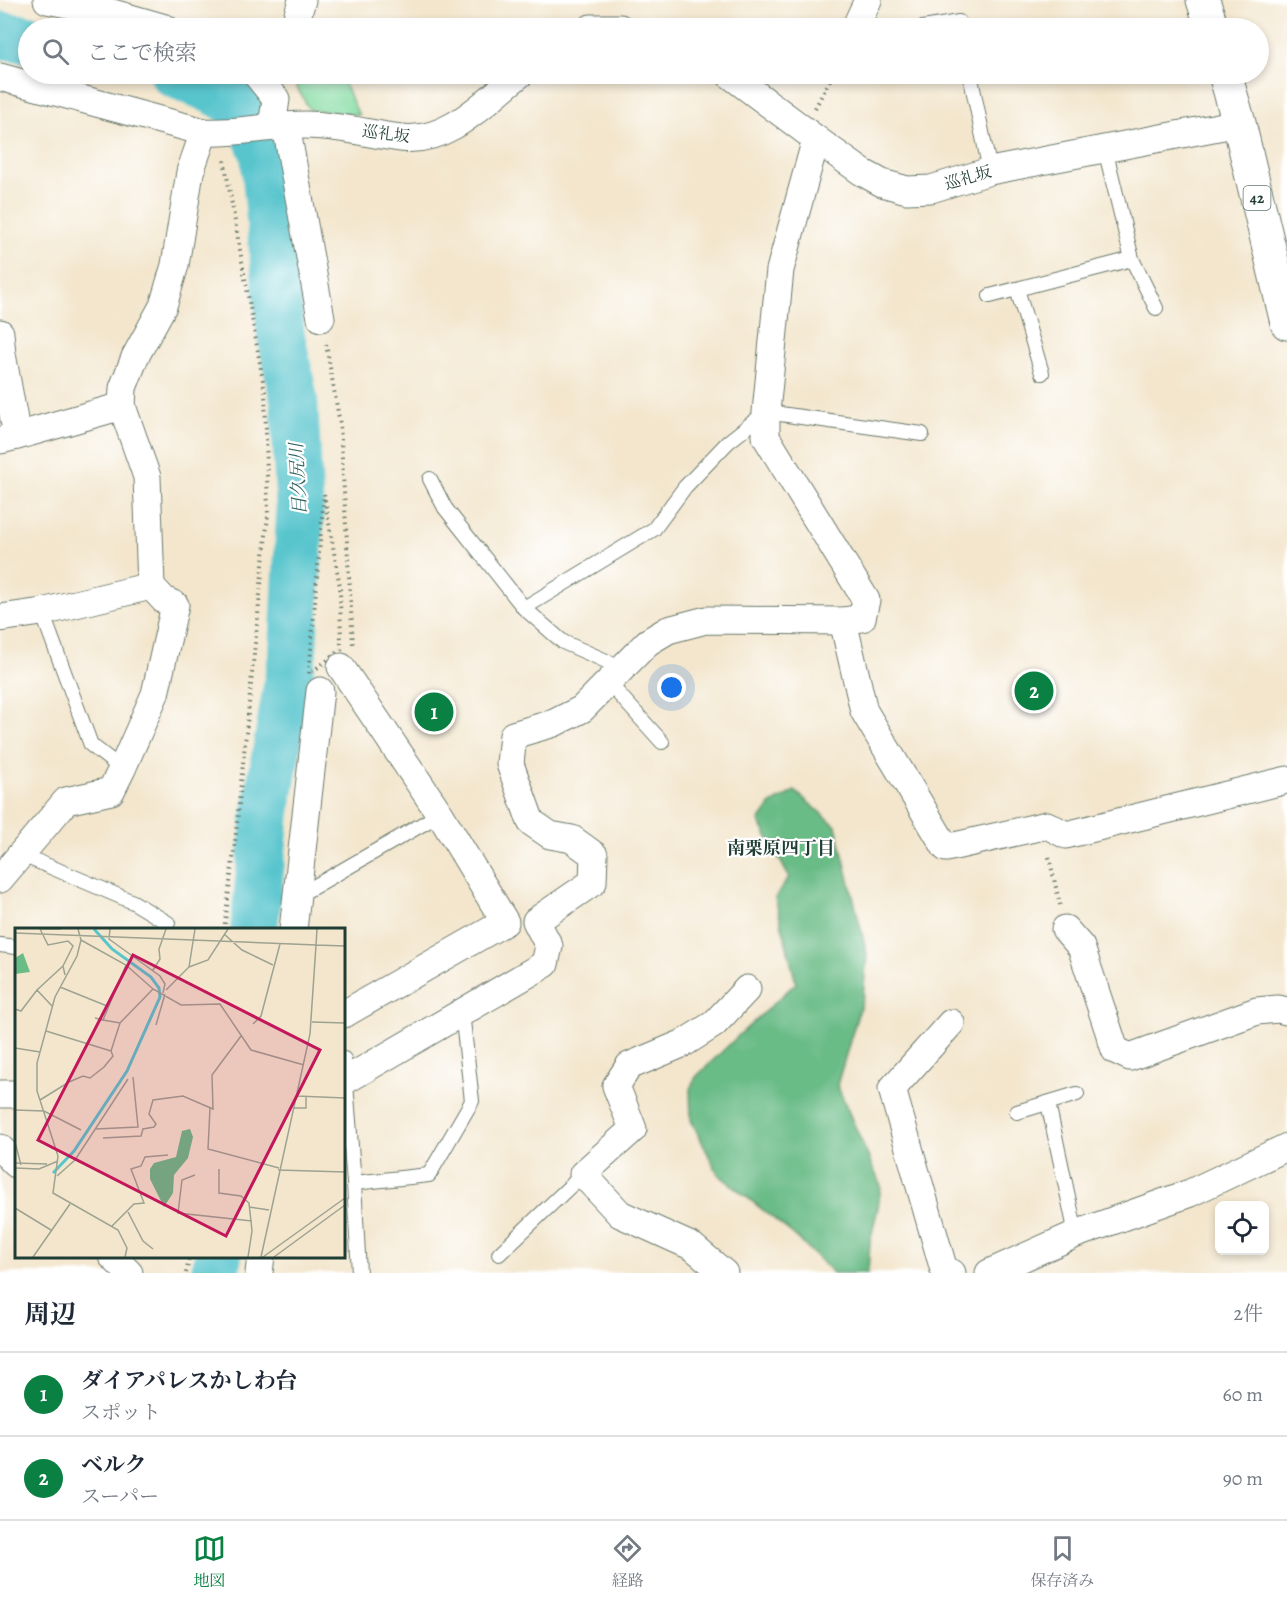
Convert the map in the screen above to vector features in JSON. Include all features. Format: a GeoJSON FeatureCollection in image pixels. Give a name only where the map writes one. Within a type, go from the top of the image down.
{"type":"FeatureCollection","features":[{"type":"Feature","properties":{"kind":"main road"},"geometry":{"type":"LineString","coordinates":[[1203,0],[1209,18]]}},
{"type":"Feature","properties":{"kind":"main road","name":"42"},"geometry":{"type":"LineString","coordinates":[[1228,84],[1286,318]]}},
{"type":"Feature","properties":{"kind":"street"},"geometry":{"type":"LineString","coordinates":[[47,0],[109,12],[159,18]]}},
{"type":"Feature","properties":{"kind":"street"},"geometry":{"type":"LineString","coordinates":[[297,18],[302,0]]}},
{"type":"Feature","properties":{"kind":"street"},"geometry":{"type":"LineString","coordinates":[[859,18],[867,0]]}},
{"type":"Feature","properties":{"kind":"street"},"geometry":{"type":"LineString","coordinates":[[0,77],[18,82]]}},
{"type":"Feature","properties":{"kind":"street"},"geometry":{"type":"LineString","coordinates":[[0,879],[66,801],[111,791],[155,694],[175,604],[164,600],[151,586],[147,477],[122,406],[123,388],[135,357],[163,306],[175,265],[190,172],[213,132],[27,84]]}},
{"type":"Feature","properties":{"kind":"street"},"geometry":{"type":"LineString","coordinates":[[264,84],[276,99],[321,318]]}},
{"type":"Feature","properties":{"kind":"street"},"geometry":{"type":"LineString","coordinates":[[276,99],[280,84]]}},
{"type":"Feature","properties":{"kind":"street","name":"巡礼坂"},"geometry":{"type":"LineString","coordinates":[[213,132],[282,126],[331,126],[403,138],[432,135],[470,115],[508,84]]}},
{"type":"Feature","properties":{"kind":"street","name":"巡礼坂"},"geometry":{"type":"LineString","coordinates":[[742,84],[810,135],[882,183],[907,190],[932,189],[990,171],[1239,123]]}},
{"type":"Feature","properties":{"kind":"street"},"geometry":{"type":"LineString","coordinates":[[345,1069],[462,1012],[545,964],[549,946],[536,921],[593,882],[594,855],[572,839],[550,835],[531,822],[510,764],[513,735],[554,723],[582,709],[648,642],[668,630],[706,620],[843,621],[862,618],[866,600],[766,436],[766,412],[780,270],[810,135]]}},
{"type":"Feature","properties":{"kind":"street"},"geometry":{"type":"LineString","coordinates":[[1,347],[9,438],[122,406]]}},
{"type":"Feature","properties":{"kind":"street"},"geometry":{"type":"LineString","coordinates":[[0,618],[42,612],[151,586]]}},
{"type":"Feature","properties":{"kind":"street"},"geometry":{"type":"LineString","coordinates":[[843,621],[864,711],[946,848],[1047,825],[1066,835],[1287,780]]}},
{"type":"Feature","properties":{"kind":"street"},"geometry":{"type":"LineString","coordinates":[[341,667],[440,814],[505,922],[345,1013]]}},
{"type":"Feature","properties":{"kind":"street"},"geometry":{"type":"LineString","coordinates":[[293,928],[320,691]]}},
{"type":"Feature","properties":{"kind":"street"},"geometry":{"type":"LineString","coordinates":[[1065,929],[1081,947],[1115,1050],[1130,1057],[1257,1011],[1278,1009],[1287,1011]]}},
{"type":"Feature","properties":{"kind":"street"},"geometry":{"type":"LineString","coordinates":[[724,1273],[693,1247],[620,1214],[583,1174],[633,1129],[616,1086],[629,1066],[684,1043],[714,1024],[747,989]]}},
{"type":"Feature","properties":{"kind":"street"},"geometry":{"type":"LineString","coordinates":[[951,1023],[892,1089],[944,1270],[952,1273]]}},
{"type":"Feature","properties":{"kind":"street"},"geometry":{"type":"LineString","coordinates":[[989,1273],[1076,1234],[1190,1193],[1287,1147]]}},
{"type":"Feature","properties":{"kind":"street"},"geometry":{"type":"LineString","coordinates":[[0,1148],[15,1163]]}},
{"type":"Feature","properties":{"kind":"street"},"geometry":{"type":"LineString","coordinates":[[113,1258],[129,1273]]}},
{"type":"Feature","properties":{"kind":"street"},"geometry":{"type":"LineString","coordinates":[[259,1273],[261,1258]]}},
{"type":"Feature","properties":{"kind":"lane"},"geometry":{"type":"LineString","coordinates":[[972,84],[990,171]]}},
{"type":"Feature","properties":{"kind":"lane"},"geometry":{"type":"LineString","coordinates":[[1105,149],[1132,259],[1156,308]]}},
{"type":"Feature","properties":{"kind":"lane"},"geometry":{"type":"LineString","coordinates":[[990,296],[1132,259]]}},
{"type":"Feature","properties":{"kind":"lane"},"geometry":{"type":"LineString","coordinates":[[1017,289],[1042,373]]}},
{"type":"Feature","properties":{"kind":"lane"},"geometry":{"type":"LineString","coordinates":[[524,608],[654,528],[685,488],[728,442],[766,412],[922,434]]}},
{"type":"Feature","properties":{"kind":"lane"},"geometry":{"type":"LineString","coordinates":[[430,479],[445,508],[524,608],[563,642],[615,675],[662,742]]}},
{"type":"Feature","properties":{"kind":"lane"},"geometry":{"type":"LineString","coordinates":[[42,612],[91,745],[122,769]]}},
{"type":"Feature","properties":{"kind":"lane"},"geometry":{"type":"LineString","coordinates":[[310,889],[440,814]]}},
{"type":"Feature","properties":{"kind":"lane"},"geometry":{"type":"LineString","coordinates":[[20,854],[133,902],[168,923]]}},
{"type":"Feature","properties":{"kind":"lane"},"geometry":{"type":"LineString","coordinates":[[0,945],[15,947]]}},
{"type":"Feature","properties":{"kind":"lane"},"geometry":{"type":"LineString","coordinates":[[354,1183],[429,1175],[471,1101],[462,1012]]}},
{"type":"Feature","properties":{"kind":"lane"},"geometry":{"type":"LineString","coordinates":[[345,1069],[359,1273]]}},
{"type":"Feature","properties":{"kind":"lane"},"geometry":{"type":"LineString","coordinates":[[1017,1112],[1077,1094]]}},
{"type":"Feature","properties":{"kind":"lane"},"geometry":{"type":"LineString","coordinates":[[1048,1103],[1076,1234]]}},
{"type":"Feature","properties":{"kind":"lane"},"geometry":{"type":"LineString","coordinates":[[499,1254],[583,1174]]}},
{"type":"Feature","properties":{"kind":"path"},"geometry":{"type":"LineString","coordinates":[[810,135],[829,84]]}},
{"type":"Feature","properties":{"kind":"path"},"geometry":{"type":"LineString","coordinates":[[213,132],[221,141],[222,146],[265,392],[268,515],[224,928]]}},
{"type":"Feature","properties":{"kind":"path"},"geometry":{"type":"LineString","coordinates":[[321,318],[340,424],[353,634],[353,646],[341,667]]}},
{"type":"Feature","properties":{"kind":"path"},"geometry":{"type":"LineString","coordinates":[[324,494],[340,587],[341,650],[309,674],[320,539],[324,494]]}},
{"type":"Feature","properties":{"kind":"path"},"geometry":{"type":"LineString","coordinates":[[1047,825],[1048,850],[1065,929]]}},
{"type":"Feature","properties":{"kind":"path"},"geometry":{"type":"LineString","coordinates":[[186,1273],[190,1258]]}},
{"type":"Feature","properties":{"kind":"green space"},"geometry":{"type":"Polygon","coordinates":[[[297,84],[344,84],[359,115],[310,110],[297,84]]]}},
{"type":"Feature","properties":{"kind":"green space"},"geometry":{"type":"Polygon","coordinates":[[[795,791],[836,826],[867,954],[863,997],[837,1085],[881,1186],[870,1242],[868,1273],[833,1273],[794,1235],[718,1174],[691,1120],[690,1089],[696,1077],[796,983],[775,898],[789,877],[759,821],[771,804],[795,791]]]}},
{"type":"Feature","properties":{"kind":"waterway","name":"目久尻川"},"geometry":{"type":"LineString","coordinates":[[0,35],[18,38]]}},
{"type":"Feature","properties":{"kind":"waterway","name":"目久尻川"},"geometry":{"type":"LineString","coordinates":[[198,84],[230,100],[241,110],[264,154],[281,336],[294,400],[300,515],[293,651],[266,812],[254,928]]}},
{"type":"Feature","properties":{"kind":"waterway","name":"目久尻川"},"geometry":{"type":"LineString","coordinates":[[215,1273],[218,1258]]}},
{"type":"Feature","properties":{"kind":"place","name":"ベルク"},"geometry":{"type":"Point","coordinates":[1034,691]}},
{"type":"Feature","properties":{"kind":"place","name":"ダイアパレスかしわ台"},"geometry":{"type":"Point","coordinates":[434,712]}},
{"type":"Feature","properties":{"kind":"district","name":"南栗原四丁目"},"geometry":{"type":"Point","coordinates":[781,848]}}]}
